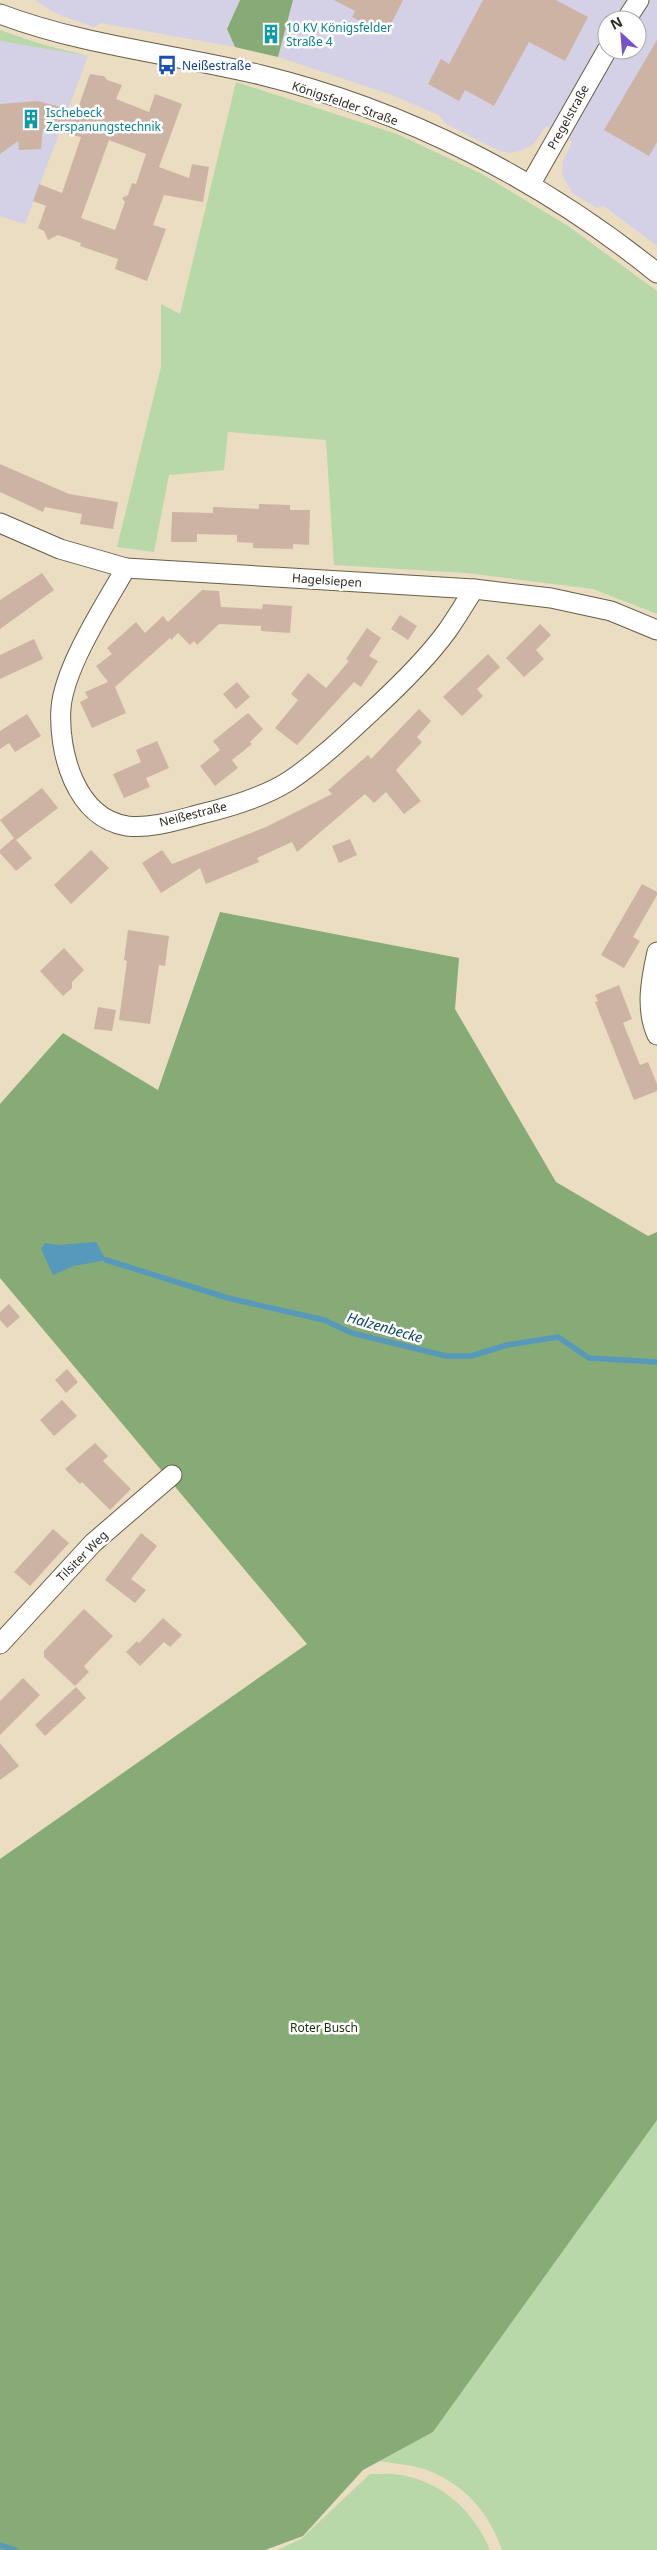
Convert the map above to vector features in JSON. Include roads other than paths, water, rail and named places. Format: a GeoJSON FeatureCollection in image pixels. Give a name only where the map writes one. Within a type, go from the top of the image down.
{"type":"FeatureCollection","features":[{"type":"Feature","properties":{"kind":"street","name":"Königsfelder Straße"},"geometry":{"type":"LineString","coordinates":[[0,14],[80,39],[255,74],[347,101],[446,141],[530,185],[599,228],[657,273]]}},
{"type":"Feature","properties":{"kind":"street","name":"Pregelstraße"},"geometry":{"type":"LineString","coordinates":[[530,185],[601,60]]}},
{"type":"Feature","properties":{"kind":"street","name":"Hagelsiepen"},"geometry":{"type":"LineString","coordinates":[[0,523],[60,549],[126,568],[474,589],[581,603],[610,611],[657,630]]}},
{"type":"Feature","properties":{"kind":"street","name":"Neißestraße"},"geometry":{"type":"LineString","coordinates":[[126,568],[88,635],[67,683],[61,707],[63,745],[71,776],[85,801],[104,817],[125,826],[172,821],[214,811],[254,797],[288,781],[338,743],[402,683],[446,632],[474,589]]}},
{"type":"Feature","properties":{"kind":"street"},"geometry":{"type":"LineString","coordinates":[[657,952],[651,979],[650,1003],[657,1035]]}},
{"type":"Feature","properties":{"kind":"street","name":"Tilsiter Weg"},"geometry":{"type":"LineString","coordinates":[[0,1644],[93,1543],[172,1475]]}},
{"type":"Feature","properties":{"kind":"water"},"geometry":{"type":"Polygon","coordinates":[[[96,1242],[106,1260],[74,1266],[53,1275],[41,1249],[45,1243],[57,1245],[96,1242]]]}},
{"type":"Feature","properties":{"kind":"waterway","name":"Halzenbecke"},"geometry":{"type":"LineString","coordinates":[[106,1260],[228,1298],[324,1320],[352,1333],[446,1356],[471,1356],[507,1345],[558,1337],[589,1358],[657,1362]]}},
{"type":"Feature","properties":{"kind":"waterway"},"geometry":{"type":"LineString","coordinates":[[0,2545],[15,2550]]}},
{"type":"Feature","properties":{"kind":"place","name":"10 KV Königsfelder Straße 4"},"geometry":{"type":"Point","coordinates":[271,34]}},
{"type":"Feature","properties":{"kind":"place","name":"Neißestraße"},"geometry":{"type":"Point","coordinates":[167,65]}},
{"type":"Feature","properties":{"kind":"place","name":"Ischebeck Zerspanungstechnik"},"geometry":{"type":"Point","coordinates":[31,119]}},
{"type":"Feature","properties":{"kind":"park label","name":"Roter Busch"},"geometry":{"type":"Point","coordinates":[324,2027]}}]}
